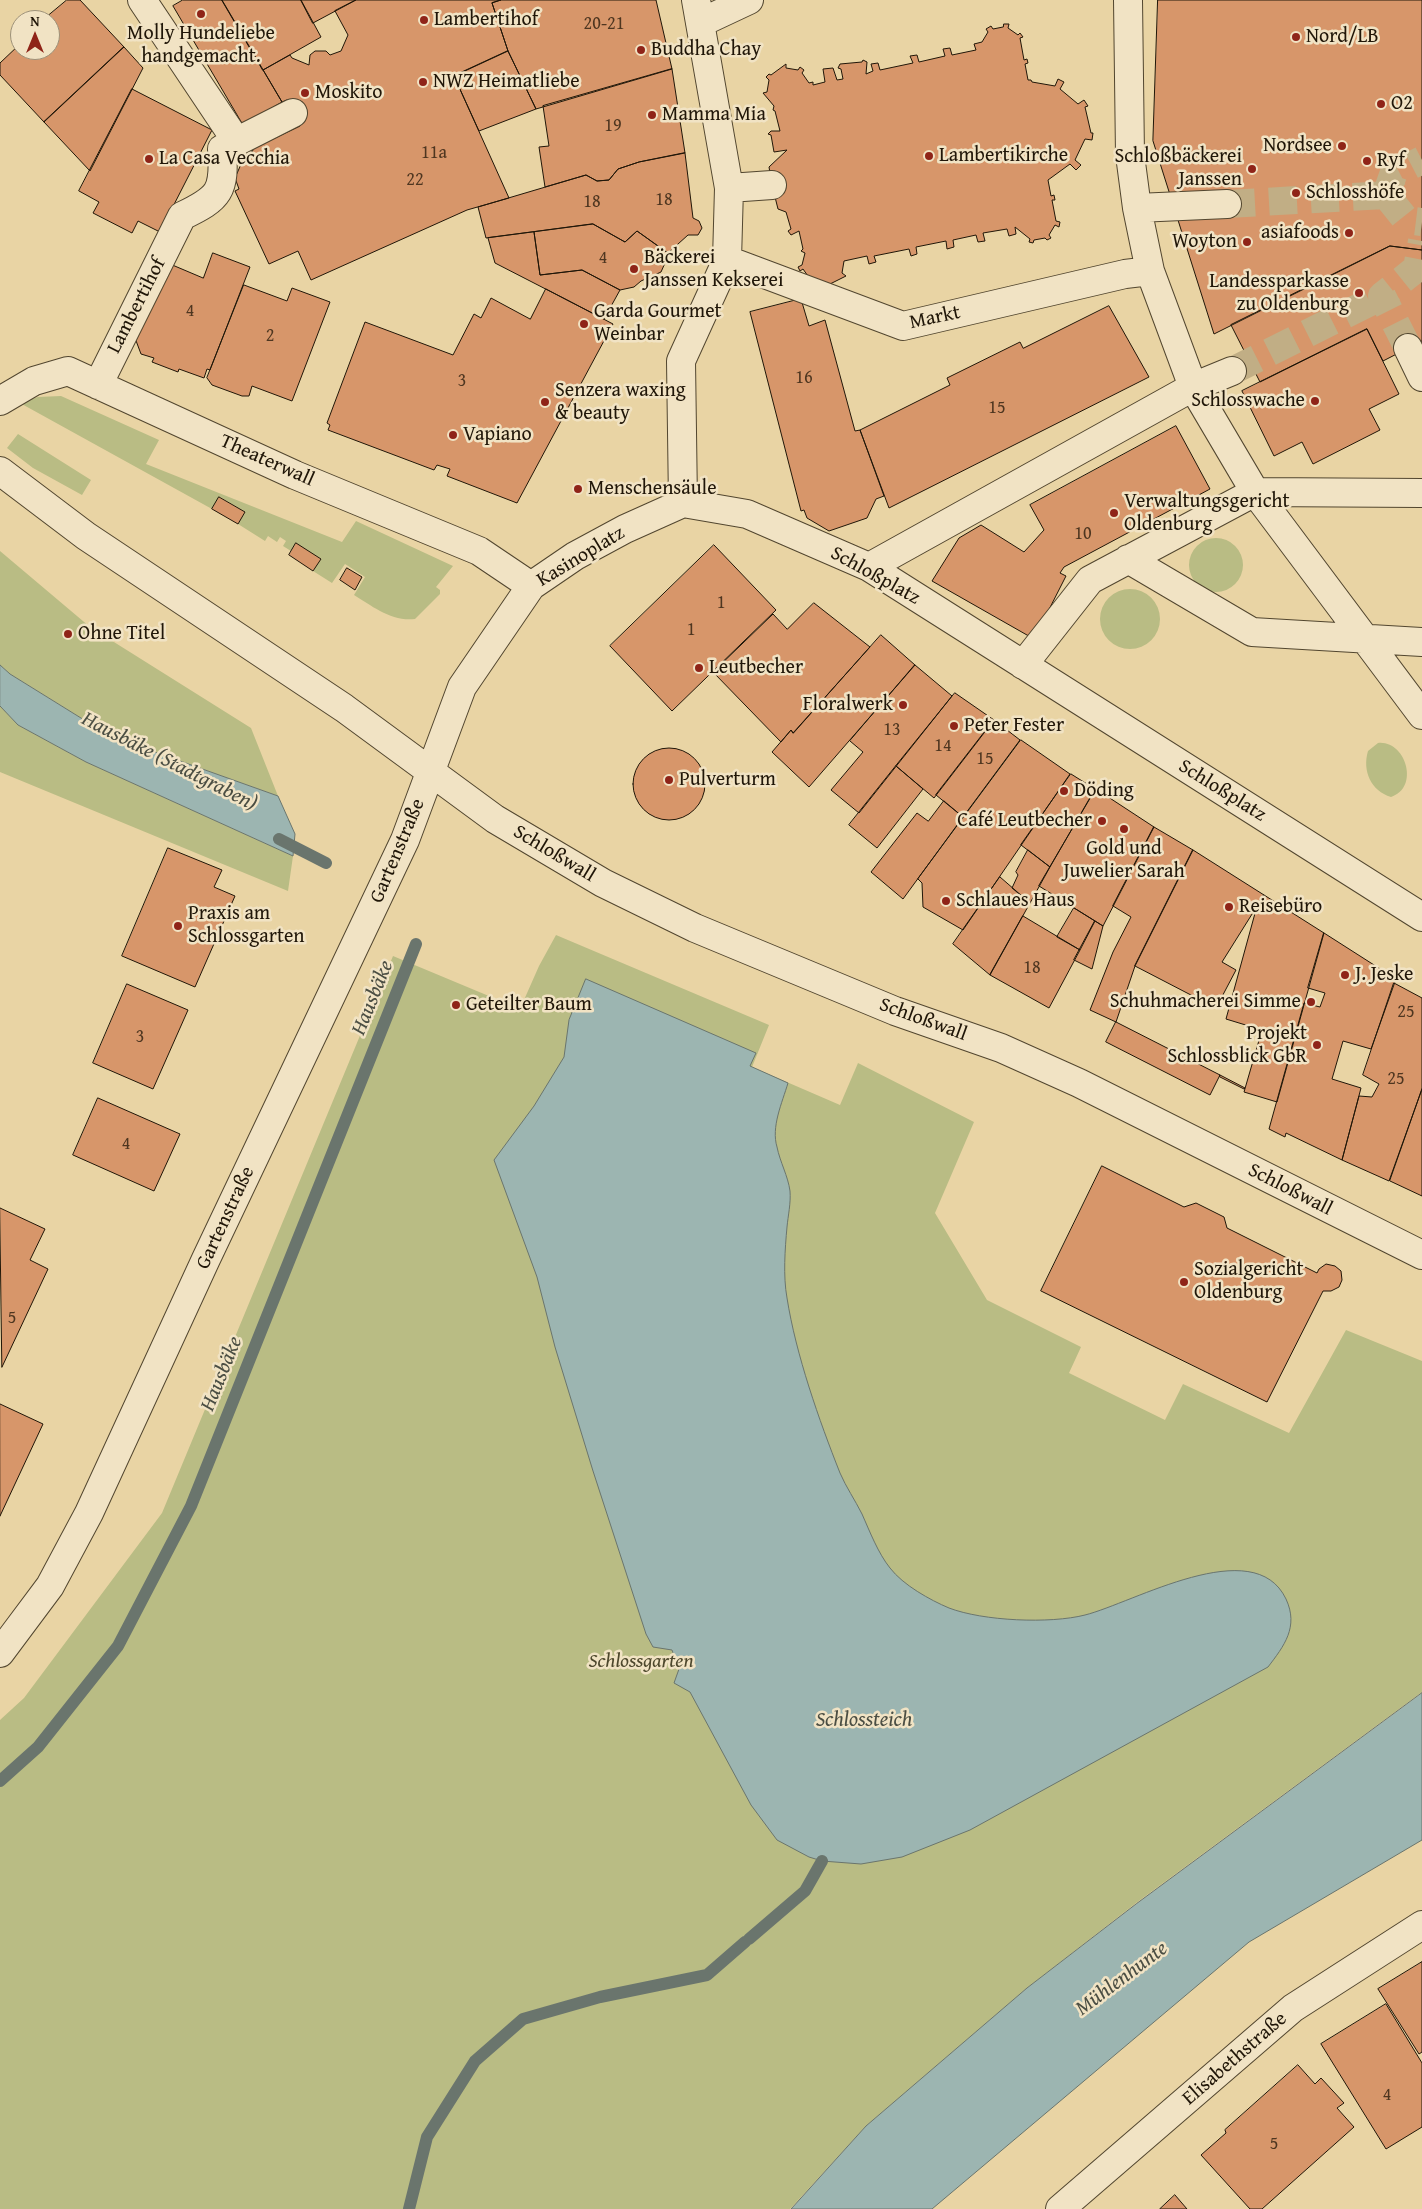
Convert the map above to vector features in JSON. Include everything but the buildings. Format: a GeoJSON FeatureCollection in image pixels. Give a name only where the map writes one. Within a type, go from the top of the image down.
{"type":"FeatureCollection","features":[{"type":"Feature","properties":{"kind":"street"},"geometry":{"type":"LineString","coordinates":[[142,0],[237,142]]}},
{"type":"Feature","properties":{"kind":"street"},"geometry":{"type":"LineString","coordinates":[[683,503],[681,361],[727,260],[729,188],[698,12],[749,0]]}},
{"type":"Feature","properties":{"kind":"street"},"geometry":{"type":"LineString","coordinates":[[1128,0],[1130,155],[1137,208],[1150,271],[1194,387],[1248,482],[1422,715]]}},
{"type":"Feature","properties":{"kind":"street","name":"Lambertihof"},"geometry":{"type":"LineString","coordinates":[[98,385],[182,216],[208,204],[220,190],[224,170],[222,149],[293,113]]}},
{"type":"Feature","properties":{"kind":"street"},"geometry":{"type":"LineString","coordinates":[[729,188],[772,185]]}},
{"type":"Feature","properties":{"kind":"street"},"geometry":{"type":"LineString","coordinates":[[1137,208],[1227,204]]}},
{"type":"Feature","properties":{"kind":"street","name":"Markt"},"geometry":{"type":"LineString","coordinates":[[727,260],[902,326],[1125,274],[1150,271]]}},
{"type":"Feature","properties":{"kind":"street"},"geometry":{"type":"LineString","coordinates":[[1408,348],[1422,377]]}},
{"type":"Feature","properties":{"kind":"street"},"geometry":{"type":"LineString","coordinates":[[869,567],[1194,387],[1232,371]]}},
{"type":"Feature","properties":{"kind":"street","name":"Theaterwall"},"geometry":{"type":"LineString","coordinates":[[0,401],[34,381],[68,372],[295,475],[479,551],[531,586]]}},
{"type":"Feature","properties":{"kind":"street"},"geometry":{"type":"LineString","coordinates":[[0,471],[86,536],[344,708],[432,772]]}},
{"type":"Feature","properties":{"kind":"street"},"geometry":{"type":"LineString","coordinates":[[1023,665],[1090,580],[1128,559],[1248,482],[1422,493]]}},
{"type":"Feature","properties":{"kind":"street","name":"Schloßplatz"},"geometry":{"type":"LineString","coordinates":[[683,503],[746,514],[869,567],[1422,917]]}},
{"type":"Feature","properties":{"kind":"street","name":"Kasinoplatz"},"geometry":{"type":"LineString","coordinates":[[432,772],[462,687],[531,586],[575,556],[625,529],[683,503]]}},
{"type":"Feature","properties":{"kind":"street"},"geometry":{"type":"LineString","coordinates":[[1128,559],[1252,632],[1422,642]]}},
{"type":"Feature","properties":{"kind":"street","name":"Schloßwall"},"geometry":{"type":"LineString","coordinates":[[432,772],[512,828],[603,883],[687,924],[896,1011],[1001,1048],[1079,1083],[1422,1255]]}},
{"type":"Feature","properties":{"kind":"street","name":"Gartenstraße"},"geometry":{"type":"LineString","coordinates":[[0,1653],[50,1586],[89,1513],[206,1259],[375,906],[405,840],[432,772]]}},
{"type":"Feature","properties":{"kind":"street","name":"Elisabethstraße"},"geometry":{"type":"LineString","coordinates":[[1060,2209],[1293,2008],[1422,1925]]}},
{"type":"Feature","properties":{"kind":"green space"},"geometry":{"type":"Polygon","coordinates":[[[61,396],[159,440],[146,464],[342,542],[356,521],[453,566],[436,587],[440,590],[440,594],[415,619],[390,616],[354,595],[365,577],[345,564],[332,583],[313,571],[321,559],[296,544],[291,551],[283,546],[286,541],[280,537],[277,542],[268,536],[265,541],[238,524],[245,512],[220,497],[212,509],[20,403],[38,397],[61,396]]]}},
{"type":"Feature","properties":{"kind":"green space"},"geometry":{"type":"Polygon","coordinates":[[[18,434],[91,480],[82,495],[33,468],[7,448],[18,434]]]}},
{"type":"Feature","properties":{"kind":"green space"},"geometry":{"type":"Polygon","coordinates":[[[1211,538],[1221,538],[1231,542],[1239,550],[1243,565],[1239,580],[1231,588],[1221,592],[1211,592],[1201,588],[1193,580],[1189,570],[1189,560],[1193,550],[1201,542],[1211,538]]]}},
{"type":"Feature","properties":{"kind":"green space"},"geometry":{"type":"Polygon","coordinates":[[[0,551],[90,627],[251,728],[278,796],[110,736],[10,674],[0,665],[0,551]]]}},
{"type":"Feature","properties":{"kind":"green space"},"geometry":{"type":"Polygon","coordinates":[[[1130,589],[1147,594],[1155,602],[1160,619],[1155,636],[1147,644],[1130,649],[1113,644],[1105,636],[1100,619],[1105,602],[1113,594],[1130,589]]]}},
{"type":"Feature","properties":{"kind":"green space"},"geometry":{"type":"Polygon","coordinates":[[[0,706],[18,725],[86,762],[293,856],[288,891],[0,772],[0,706]]]}},
{"type":"Feature","properties":{"kind":"green space"},"geometry":{"type":"Polygon","coordinates":[[[1378,743],[1388,744],[1396,749],[1402,756],[1406,766],[1405,784],[1400,792],[1391,797],[1373,785],[1367,773],[1366,758],[1368,751],[1378,743]]]}},
{"type":"Feature","properties":{"kind":"green space","name":"Schlossgarten"},"geometry":{"type":"Polygon","coordinates":[[[556,935],[769,1025],[752,1067],[840,1105],[858,1063],[974,1122],[935,1213],[987,1300],[1081,1347],[1069,1373],[1165,1420],[1183,1384],[1289,1433],[1346,1330],[1422,1361],[1422,1692],[1136,1903],[1027,1988],[866,2126],[790,2209],[0,2209],[0,1720],[24,1698],[162,1513],[393,956],[520,1009],[539,966],[556,935]]]}},
{"type":"Feature","properties":{"kind":"water"},"geometry":{"type":"Polygon","coordinates":[[[0,665],[10,674],[110,736],[278,796],[295,834],[293,856],[86,762],[18,725],[0,706],[0,665]]]}},
{"type":"Feature","properties":{"kind":"water","name":"Schlossteich"},"geometry":{"type":"Polygon","coordinates":[[[586,979],[756,1053],[750,1066],[788,1083],[775,1131],[778,1153],[790,1191],[785,1272],[791,1320],[809,1387],[840,1473],[878,1549],[895,1574],[917,1591],[949,1608],[980,1616],[1017,1620],[1054,1620],[1085,1615],[1192,1577],[1221,1571],[1248,1572],[1270,1580],[1286,1599],[1290,1609],[1291,1618],[1288,1636],[1268,1667],[970,1830],[902,1857],[861,1864],[822,1861],[809,1857],[777,1840],[751,1805],[690,1692],[674,1683],[679,1669],[672,1650],[653,1647],[646,1634],[555,1347],[537,1277],[494,1160],[534,1106],[564,1057],[569,1020],[586,979]]]}},
{"type":"Feature","properties":{"kind":"water","name":"Mühlenhunte"},"geometry":{"type":"Polygon","coordinates":[[[1422,1693],[1422,1840],[1249,1942],[932,2209],[791,2209],[866,2126],[1027,1988],[1136,1904],[1422,1693]]]}},
{"type":"Feature","properties":{"kind":"waterway","name":"Hausbäke (Stadtgraben)"},"geometry":{"type":"LineString","coordinates":[[279,839],[326,863]]}},
{"type":"Feature","properties":{"kind":"waterway","name":"Hausbäke"},"geometry":{"type":"LineString","coordinates":[[0,1781],[38,1747],[118,1646],[191,1506],[416,944]]}},
{"type":"Feature","properties":{"kind":"waterway"},"geometry":{"type":"LineString","coordinates":[[749,1939],[805,1891],[822,1861]]}},
{"type":"Feature","properties":{"kind":"waterway"},"geometry":{"type":"LineString","coordinates":[[409,2209],[427,2137],[475,2061],[523,2019],[600,1997],[707,1975],[745,1942]]}},
{"type":"Feature","properties":{"kind":"tunnel"},"geometry":{"type":"LineString","coordinates":[[1386,195],[1393,175],[1422,160]]}},
{"type":"Feature","properties":{"kind":"tunnel"},"geometry":{"type":"LineString","coordinates":[[1386,195],[1406,220],[1422,222]]}},
{"type":"Feature","properties":{"kind":"tunnel"},"geometry":{"type":"LineString","coordinates":[[1227,204],[1386,195]]}},
{"type":"Feature","properties":{"kind":"tunnel"},"geometry":{"type":"LineString","coordinates":[[1408,348],[1382,296],[1417,268],[1422,241]]}},
{"type":"Feature","properties":{"kind":"tunnel"},"geometry":{"type":"LineString","coordinates":[[1232,371],[1382,296]]}},
{"type":"Feature","properties":{"kind":"place","name":"Molly Hundeliebe handgemacht."},"geometry":{"type":"Point","coordinates":[201,14]}},
{"type":"Feature","properties":{"kind":"place","name":"Lambertihof"},"geometry":{"type":"Point","coordinates":[424,20]}},
{"type":"Feature","properties":{"kind":"place","name":"Nord/LB"},"geometry":{"type":"Point","coordinates":[1296,37]}},
{"type":"Feature","properties":{"kind":"place","name":"Buddha Chay"},"geometry":{"type":"Point","coordinates":[641,50]}},
{"type":"Feature","properties":{"kind":"place","name":"NWZ Heimatliebe"},"geometry":{"type":"Point","coordinates":[423,82]}},
{"type":"Feature","properties":{"kind":"place","name":"Moskito"},"geometry":{"type":"Point","coordinates":[305,93]}},
{"type":"Feature","properties":{"kind":"place","name":"O2"},"geometry":{"type":"Point","coordinates":[1381,104]}},
{"type":"Feature","properties":{"kind":"place","name":"Mamma Mia"},"geometry":{"type":"Point","coordinates":[652,115]}},
{"type":"Feature","properties":{"kind":"place","name":"Nordsee"},"geometry":{"type":"Point","coordinates":[1342,146]}},
{"type":"Feature","properties":{"kind":"place","name":"Lambertikirche"},"geometry":{"type":"Point","coordinates":[929,156]}},
{"type":"Feature","properties":{"kind":"place","name":"La Casa Vecchia"},"geometry":{"type":"Point","coordinates":[149,159]}},
{"type":"Feature","properties":{"kind":"place","name":"Ryf"},"geometry":{"type":"Point","coordinates":[1367,161]}},
{"type":"Feature","properties":{"kind":"place","name":"Schloßbäckerei Janssen"},"geometry":{"type":"Point","coordinates":[1252,169]}},
{"type":"Feature","properties":{"kind":"place","name":"Schlosshöfe"},"geometry":{"type":"Point","coordinates":[1296,193]}},
{"type":"Feature","properties":{"kind":"place","name":"asiafoods"},"geometry":{"type":"Point","coordinates":[1349,233]}},
{"type":"Feature","properties":{"kind":"place","name":"Woyton"},"geometry":{"type":"Point","coordinates":[1247,242]}},
{"type":"Feature","properties":{"kind":"place","name":"Bäckerei Janssen Kekserei"},"geometry":{"type":"Point","coordinates":[634,269]}},
{"type":"Feature","properties":{"kind":"place","name":"Landessparkasse zu Oldenburg"},"geometry":{"type":"Point","coordinates":[1359,293]}},
{"type":"Feature","properties":{"kind":"place","name":"Garda Gourmet Weinbar"},"geometry":{"type":"Point","coordinates":[584,324]}},
{"type":"Feature","properties":{"kind":"place","name":"Schlosswache"},"geometry":{"type":"Point","coordinates":[1315,401]}},
{"type":"Feature","properties":{"kind":"place","name":"Senzera waxing & beauty"},"geometry":{"type":"Point","coordinates":[545,402]}},
{"type":"Feature","properties":{"kind":"place","name":"Vapiano"},"geometry":{"type":"Point","coordinates":[453,435]}},
{"type":"Feature","properties":{"kind":"place","name":"Menschensäule"},"geometry":{"type":"Point","coordinates":[578,489]}},
{"type":"Feature","properties":{"kind":"place","name":"Verwaltungsgericht Oldenburg"},"geometry":{"type":"Point","coordinates":[1114,513]}},
{"type":"Feature","properties":{"kind":"place","name":"Ohne Titel"},"geometry":{"type":"Point","coordinates":[68,634]}},
{"type":"Feature","properties":{"kind":"place","name":"Leutbecher"},"geometry":{"type":"Point","coordinates":[699,668]}},
{"type":"Feature","properties":{"kind":"place","name":"Floralwerk"},"geometry":{"type":"Point","coordinates":[903,705]}},
{"type":"Feature","properties":{"kind":"place","name":"Peter Fester"},"geometry":{"type":"Point","coordinates":[954,726]}},
{"type":"Feature","properties":{"kind":"place","name":"Pulverturm"},"geometry":{"type":"Point","coordinates":[669,780]}},
{"type":"Feature","properties":{"kind":"place","name":"Döding"},"geometry":{"type":"Point","coordinates":[1064,791]}},
{"type":"Feature","properties":{"kind":"place","name":"Café Leutbecher"},"geometry":{"type":"Point","coordinates":[1102,821]}},
{"type":"Feature","properties":{"kind":"place","name":"Gold und Juwelier Sarah"},"geometry":{"type":"Point","coordinates":[1124,829]}},
{"type":"Feature","properties":{"kind":"place","name":"Schlaues Haus"},"geometry":{"type":"Point","coordinates":[946,901]}},
{"type":"Feature","properties":{"kind":"place","name":"Reisebüro"},"geometry":{"type":"Point","coordinates":[1229,907]}},
{"type":"Feature","properties":{"kind":"place","name":"Praxis am Schlossgarten"},"geometry":{"type":"Point","coordinates":[178,926]}},
{"type":"Feature","properties":{"kind":"place","name":"J. Jeske"},"geometry":{"type":"Point","coordinates":[1345,975]}},
{"type":"Feature","properties":{"kind":"place","name":"Schuhmacherei Simme"},"geometry":{"type":"Point","coordinates":[1311,1002]}},
{"type":"Feature","properties":{"kind":"place","name":"Geteilter Baum"},"geometry":{"type":"Point","coordinates":[456,1005]}},
{"type":"Feature","properties":{"kind":"place","name":"Projekt Schlossblick GbR"},"geometry":{"type":"Point","coordinates":[1317,1045]}},
{"type":"Feature","properties":{"kind":"place","name":"Sozialgericht Oldenburg"},"geometry":{"type":"Point","coordinates":[1184,1282]}}]}
